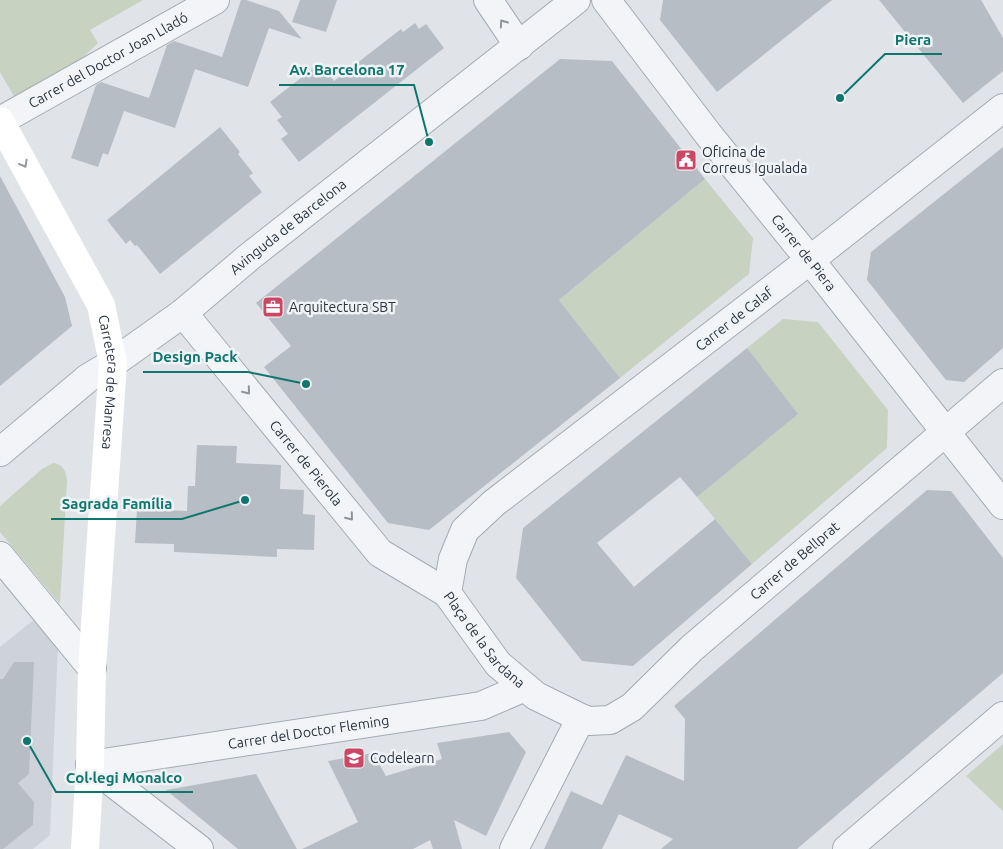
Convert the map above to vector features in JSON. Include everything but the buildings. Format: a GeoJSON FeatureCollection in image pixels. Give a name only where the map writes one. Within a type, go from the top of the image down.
{"type":"FeatureCollection","features":[{"type":"Feature","properties":{"kind":"street","name":"Carrer del Doctor Joan Lladó"},"geometry":{"type":"LineString","coordinates":[[0,121],[216,0]]}},
{"type":"Feature","properties":{"kind":"street"},"geometry":{"type":"LineString","coordinates":[[488,0],[519,46]]}},
{"type":"Feature","properties":{"kind":"street","name":"Avinguda de Barcelona"},"geometry":{"type":"LineString","coordinates":[[0,452],[88,378],[113,363],[183,313],[272,239],[576,0]]}},
{"type":"Feature","properties":{"kind":"street","name":"Carrer de Piera"},"geometry":{"type":"LineString","coordinates":[[606,0],[708,134],[1003,505]]}},
{"type":"Feature","properties":{"kind":"street","name":"Carrer de Calaf"},"geometry":{"type":"LineString","coordinates":[[465,530],[494,503],[810,260],[1003,108]]}},
{"type":"Feature","properties":{"kind":"street","name":"Carretera de Manresa"},"geometry":{"type":"LineString","coordinates":[[0,121],[101,305],[113,363],[92,668],[90,765],[85,849]]}},
{"type":"Feature","properties":{"kind":"street","name":"Carrer de Pierola"},"geometry":{"type":"LineString","coordinates":[[183,313],[380,553],[446,593]]}},
{"type":"Feature","properties":{"kind":"street","name":"Carrer de Bellprat"},"geometry":{"type":"LineString","coordinates":[[581,718],[590,721],[610,720],[632,707],[692,648],[1003,383]]}},
{"type":"Feature","properties":{"kind":"street","name":"Plaça de la Sardana"},"geometry":{"type":"LineString","coordinates":[[465,530],[453,560],[446,593],[498,664],[536,696],[581,718]]}},
{"type":"Feature","properties":{"kind":"street"},"geometry":{"type":"LineString","coordinates":[[0,556],[92,668]]}},
{"type":"Feature","properties":{"kind":"street","name":"Carrer del Doctor Fleming"},"geometry":{"type":"LineString","coordinates":[[90,765],[481,706],[525,687]]}},
{"type":"Feature","properties":{"kind":"street"},"geometry":{"type":"LineString","coordinates":[[847,849],[1003,716]]}},
{"type":"Feature","properties":{"kind":"street"},"geometry":{"type":"LineString","coordinates":[[514,849],[581,718]]}},
{"type":"Feature","properties":{"kind":"street"},"geometry":{"type":"LineString","coordinates":[[90,765],[199,849]]}},
{"type":"Feature","properties":{"kind":"shaded area"},"geometry":{"type":"Polygon","coordinates":[[[36,618],[58,646],[50,835],[33,849],[0,849],[0,647],[36,618]]]}},
{"type":"Feature","properties":{"kind":"green space"},"geometry":{"type":"Polygon","coordinates":[[[0,0],[143,0],[90,30],[98,43],[61,79],[16,100],[0,72],[0,0]]]}},
{"type":"Feature","properties":{"kind":"green space"},"geometry":{"type":"Polygon","coordinates":[[[705,179],[753,238],[749,274],[620,378],[559,300],[705,179]]]}},
{"type":"Feature","properties":{"kind":"green space"},"geometry":{"type":"Polygon","coordinates":[[[783,319],[818,322],[888,410],[887,448],[752,564],[697,497],[746,456],[747,348],[783,319]]]}},
{"type":"Feature","properties":{"kind":"green space"},"geometry":{"type":"Polygon","coordinates":[[[53,463],[63,468],[67,480],[60,604],[0,532],[0,506],[42,469],[53,463]]]}},
{"type":"Feature","properties":{"kind":"green space"},"geometry":{"type":"Polygon","coordinates":[[[1003,744],[1003,811],[966,776],[1003,744]]]}},
{"type":"Feature","properties":{"kind":"place","name":"Piera"},"geometry":{"type":"Point","coordinates":[840,98]}},
{"type":"Feature","properties":{"kind":"place","name":"Av. Barcelona 17"},"geometry":{"type":"Point","coordinates":[429,142]}},
{"type":"Feature","properties":{"kind":"place","name":"Oficina de Correus Igualada"},"geometry":{"type":"Point","coordinates":[686,160]}},
{"type":"Feature","properties":{"kind":"place","name":"Arquitectura SBT"},"geometry":{"type":"Point","coordinates":[273,307]}},
{"type":"Feature","properties":{"kind":"place","name":"Design Pack"},"geometry":{"type":"Point","coordinates":[306,384]}},
{"type":"Feature","properties":{"kind":"place","name":"Sagrada Família"},"geometry":{"type":"Point","coordinates":[245,500]}},
{"type":"Feature","properties":{"kind":"place","name":"Col·legi Monalco"},"geometry":{"type":"Point","coordinates":[27,741]}},
{"type":"Feature","properties":{"kind":"place","name":"Codelearn"},"geometry":{"type":"Point","coordinates":[354,758]}}]}
